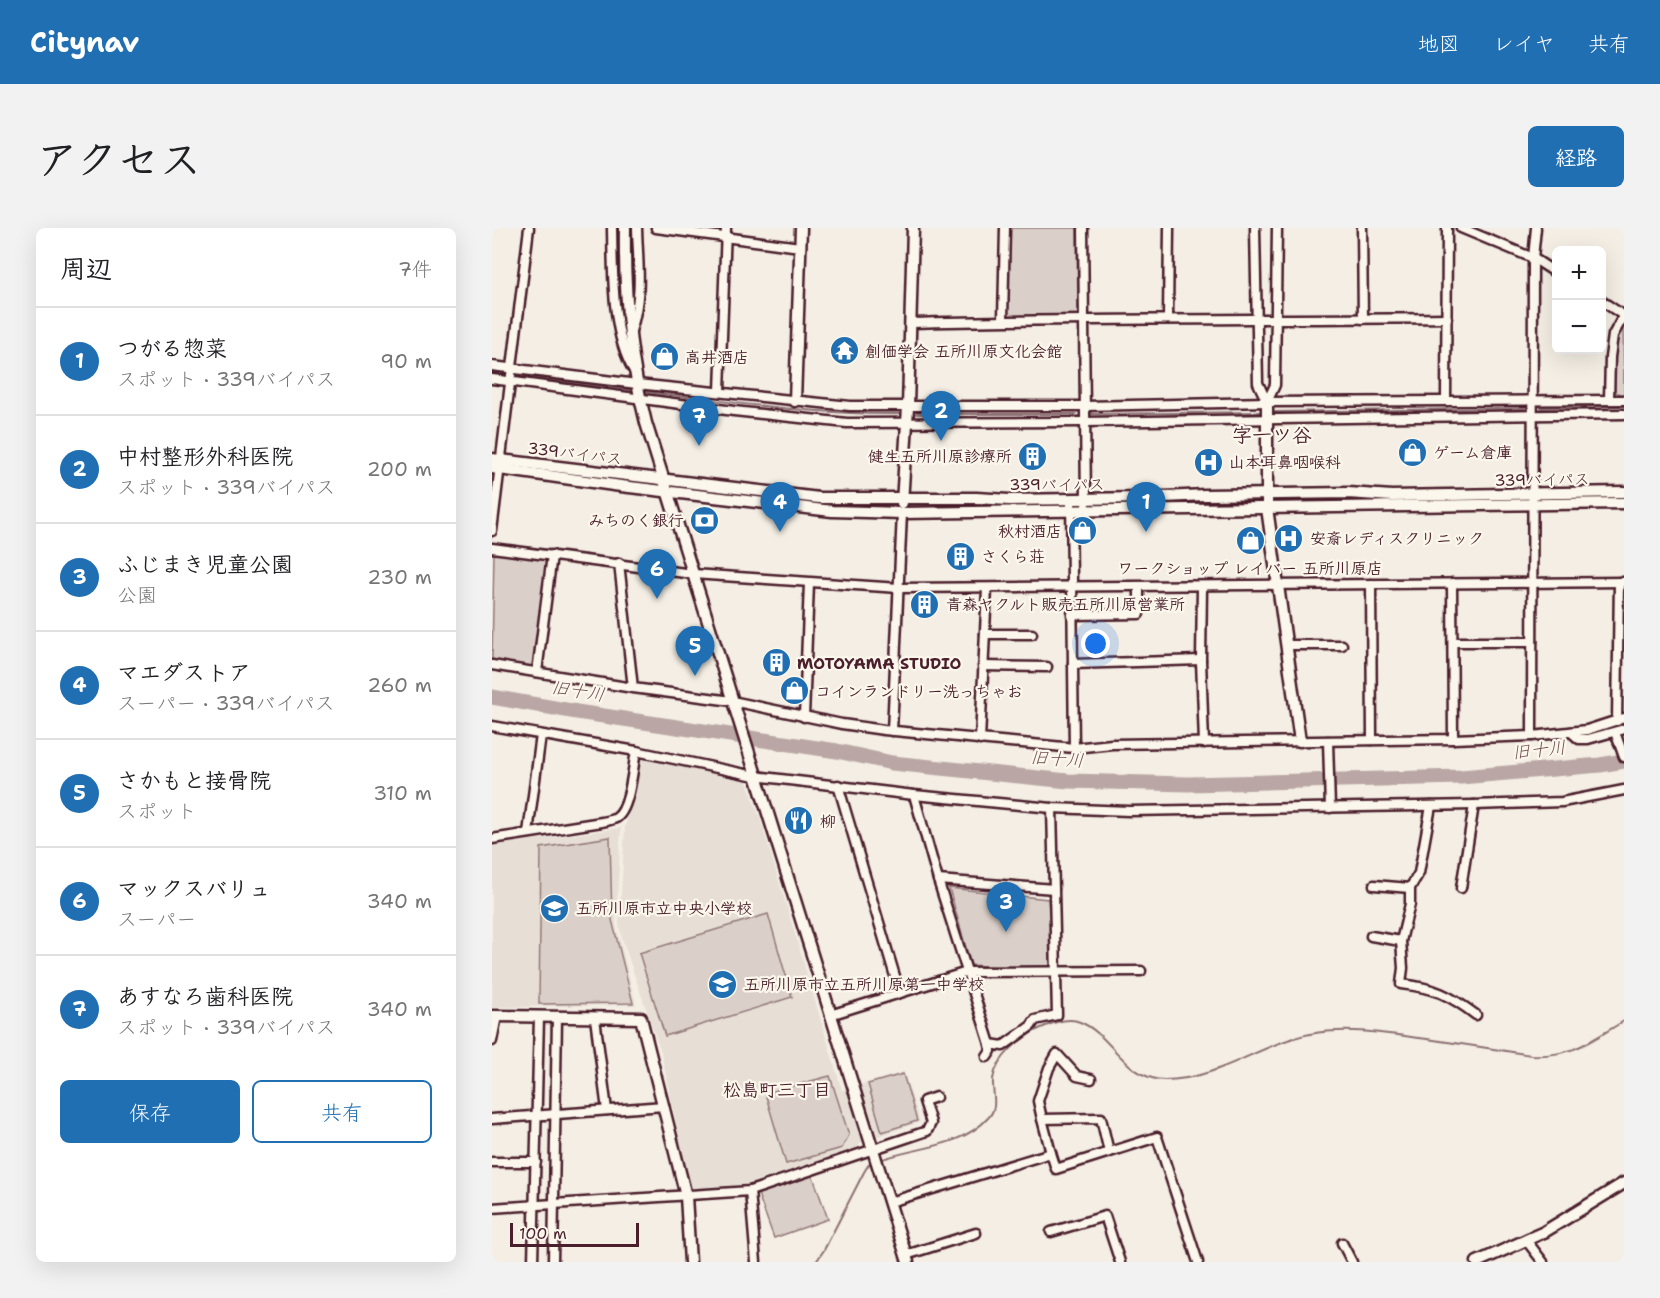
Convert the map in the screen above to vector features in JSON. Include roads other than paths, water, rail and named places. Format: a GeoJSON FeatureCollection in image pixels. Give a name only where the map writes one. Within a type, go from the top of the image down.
{"type":"FeatureCollection","features":[{"type":"Feature","properties":{"kind":"street"},"geometry":{"type":"LineString","coordinates":[[492,531],[496,464],[510,381],[529,228]]}},
{"type":"Feature","properties":{"kind":"street"},"geometry":{"type":"LineString","coordinates":[[612,228],[615,293],[621,340],[628,361],[635,371]]}},
{"type":"Feature","properties":{"kind":"street"},"geometry":{"type":"LineString","coordinates":[[625,228],[627,303],[639,397],[907,1258],[976,1233]]}},
{"type":"Feature","properties":{"kind":"street"},"geometry":{"type":"LineString","coordinates":[[630,333],[640,298],[637,228]]}},
{"type":"Feature","properties":{"kind":"street"},"geometry":{"type":"LineString","coordinates":[[656,228],[800,247]]}},
{"type":"Feature","properties":{"kind":"street"},"geometry":{"type":"LineString","coordinates":[[720,391],[726,228]]}},
{"type":"Feature","properties":{"kind":"street"},"geometry":{"type":"LineString","coordinates":[[795,401],[801,228]]}},
{"type":"Feature","properties":{"kind":"street"},"geometry":{"type":"LineString","coordinates":[[892,731],[902,498],[908,423],[914,228]]}},
{"type":"Feature","properties":{"kind":"street"},"geometry":{"type":"LineString","coordinates":[[1003,320],[1005,228]]}},
{"type":"Feature","properties":{"kind":"street"},"geometry":{"type":"LineString","coordinates":[[1083,228],[1086,504]]}},
{"type":"Feature","properties":{"kind":"street"},"geometry":{"type":"LineString","coordinates":[[1168,319],[1169,228]]}},
{"type":"Feature","properties":{"kind":"street"},"geometry":{"type":"LineString","coordinates":[[1255,228],[1257,383],[1267,402]]}},
{"type":"Feature","properties":{"kind":"street"},"geometry":{"type":"LineString","coordinates":[[1276,228],[1275,385],[1267,402],[1266,494],[1300,741]]}},
{"type":"Feature","properties":{"kind":"street"},"geometry":{"type":"LineString","coordinates":[[1362,228],[1363,319]]}},
{"type":"Feature","properties":{"kind":"street"},"geometry":{"type":"LineString","coordinates":[[1446,400],[1447,228]]}},
{"type":"Feature","properties":{"kind":"street"},"geometry":{"type":"LineString","coordinates":[[1461,228],[1533,258],[1552,270]]}},
{"type":"Feature","properties":{"kind":"street"},"geometry":{"type":"LineString","coordinates":[[1532,736],[1533,258],[1536,228]]}},
{"type":"Feature","properties":{"kind":"street"},"geometry":{"type":"LineString","coordinates":[[1606,304],[1624,315],[1613,335],[1609,400]]}},
{"type":"Feature","properties":{"kind":"street"},"geometry":{"type":"LineString","coordinates":[[910,322],[1446,318]]}},
{"type":"Feature","properties":{"kind":"street"},"geometry":{"type":"LineString","coordinates":[[492,366],[850,406],[1085,406],[1533,399],[1624,400]]}},
{"type":"Feature","properties":{"kind":"street"},"geometry":{"type":"LineString","coordinates":[[492,379],[847,423],[1624,414]]}},
{"type":"Feature","properties":{"kind":"street"},"geometry":{"type":"LineString","coordinates":[[496,464],[667,491],[832,511],[902,513],[1072,504],[1267,508],[1533,499],[1624,502]]}},
{"type":"Feature","properties":{"kind":"street","name":"339バイパス"},"geometry":{"type":"LineString","coordinates":[[496,464],[663,478],[799,497],[1072,504]]}},
{"type":"Feature","properties":{"kind":"street","name":"339バイパス"},"geometry":{"type":"LineString","coordinates":[[1086,504],[1266,494],[1348,493],[1533,499],[1624,492]]}},
{"type":"Feature","properties":{"kind":"street"},"geometry":{"type":"LineString","coordinates":[[1072,504],[1074,748]]}},
{"type":"Feature","properties":{"kind":"street"},"geometry":{"type":"LineString","coordinates":[[492,548],[693,574],[899,588],[1622,582],[1621,720],[1587,730],[1532,736],[1112,744],[1074,748],[892,731],[804,717],[732,701],[633,688],[492,665]]}},
{"type":"Feature","properties":{"kind":"street"},"geometry":{"type":"LineString","coordinates":[[537,672],[552,555]]}},
{"type":"Feature","properties":{"kind":"street"},"geometry":{"type":"LineString","coordinates":[[619,563],[633,688]]}},
{"type":"Feature","properties":{"kind":"street"},"geometry":{"type":"LineString","coordinates":[[804,717],[809,583]]}},
{"type":"Feature","properties":{"kind":"street"},"geometry":{"type":"LineString","coordinates":[[1452,583],[1453,739]]}},
{"type":"Feature","properties":{"kind":"street"},"geometry":{"type":"LineString","coordinates":[[1371,584],[1372,740]]}},
{"type":"Feature","properties":{"kind":"street"},"geometry":{"type":"LineString","coordinates":[[1072,615],[1139,614],[1139,587]]}},
{"type":"Feature","properties":{"kind":"street"},"geometry":{"type":"LineString","coordinates":[[1202,587],[1201,660],[1204,743]]}},
{"type":"Feature","properties":{"kind":"street"},"geometry":{"type":"LineString","coordinates":[[980,740],[987,588]]}},
{"type":"Feature","properties":{"kind":"street"},"geometry":{"type":"LineString","coordinates":[[984,634],[1032,634]]}},
{"type":"Feature","properties":{"kind":"street"},"geometry":{"type":"LineString","coordinates":[[1453,642],[1533,642]]}},
{"type":"Feature","properties":{"kind":"street"},"geometry":{"type":"LineString","coordinates":[[1286,645],[1342,645]]}},
{"type":"Feature","properties":{"kind":"street"},"geometry":{"type":"LineString","coordinates":[[1073,664],[1201,660]]}},
{"type":"Feature","properties":{"kind":"street"},"geometry":{"type":"LineString","coordinates":[[983,666],[1047,667]]}},
{"type":"Feature","properties":{"kind":"street"},"geometry":{"type":"LineString","coordinates":[[492,726],[838,785],[914,795],[1052,808],[1129,811],[1330,805],[1473,805],[1562,802],[1624,790]]}},
{"type":"Feature","properties":{"kind":"street"},"geometry":{"type":"LineString","coordinates":[[1570,732],[1579,739],[1588,739],[1624,729]]}},
{"type":"Feature","properties":{"kind":"street"},"geometry":{"type":"LineString","coordinates":[[1615,733],[1624,758]]}},
{"type":"Feature","properties":{"kind":"street"},"geometry":{"type":"LineString","coordinates":[[528,833],[541,735]]}},
{"type":"Feature","properties":{"kind":"street"},"geometry":{"type":"LineString","coordinates":[[1328,741],[1330,805]]}},
{"type":"Feature","properties":{"kind":"street"},"geometry":{"type":"LineString","coordinates":[[492,839],[616,818],[622,812],[626,802],[636,751]]}},
{"type":"Feature","properties":{"kind":"street"},"geometry":{"type":"LineString","coordinates":[[838,785],[900,993]]}},
{"type":"Feature","properties":{"kind":"street"},"geometry":{"type":"LineString","coordinates":[[914,795],[938,880],[990,1044],[991,1051],[987,1057]]}},
{"type":"Feature","properties":{"kind":"street"},"geometry":{"type":"LineString","coordinates":[[1461,888],[1473,805]]}},
{"type":"Feature","properties":{"kind":"street"},"geometry":{"type":"LineString","coordinates":[[1431,806],[1419,873],[1410,888],[1410,904],[1401,941],[1403,968],[1401,984],[1425,987],[1451,996],[1476,1015]]}},
{"type":"Feature","properties":{"kind":"street"},"geometry":{"type":"LineString","coordinates":[[990,1044],[1003,1046],[1031,1026],[1035,1020],[1057,1015],[1052,808]]}},
{"type":"Feature","properties":{"kind":"street"},"geometry":{"type":"LineString","coordinates":[[938,880],[1054,889]]}},
{"type":"Feature","properties":{"kind":"street"},"geometry":{"type":"LineString","coordinates":[[1374,885],[1410,888]]}},
{"type":"Feature","properties":{"kind":"street"},"geometry":{"type":"LineString","coordinates":[[1371,936],[1401,941]]}},
{"type":"Feature","properties":{"kind":"street"},"geometry":{"type":"LineString","coordinates":[[830,1015],[967,972],[1141,971]]}},
{"type":"Feature","properties":{"kind":"street"},"geometry":{"type":"LineString","coordinates":[[492,1041],[494,1016],[642,1018],[686,1196],[690,1262]]}},
{"type":"Feature","properties":{"kind":"street"},"geometry":{"type":"LineString","coordinates":[[533,1262],[539,1017]]}},
{"type":"Feature","properties":{"kind":"street"},"geometry":{"type":"LineString","coordinates":[[553,1262],[557,1017]]}},
{"type":"Feature","properties":{"kind":"street"},"geometry":{"type":"LineString","coordinates":[[595,1018],[607,1110]]}},
{"type":"Feature","properties":{"kind":"street"},"geometry":{"type":"LineString","coordinates":[[1091,1079],[1077,1076],[1057,1054],[1049,1068],[1038,1101],[1056,1169],[1157,1137],[1198,1262]]}},
{"type":"Feature","properties":{"kind":"street"},"geometry":{"type":"LineString","coordinates":[[492,1208],[750,1191],[927,1131],[931,1123],[924,1101],[936,1097]]}},
{"type":"Feature","properties":{"kind":"street"},"geometry":{"type":"LineString","coordinates":[[492,1119],[664,1106]]}},
{"type":"Feature","properties":{"kind":"street"},"geometry":{"type":"LineString","coordinates":[[1042,1119],[1101,1118],[1109,1152]]}},
{"type":"Feature","properties":{"kind":"street"},"geometry":{"type":"LineString","coordinates":[[890,1202],[1051,1153]]}},
{"type":"Feature","properties":{"kind":"street"},"geometry":{"type":"LineString","coordinates":[[492,1162],[536,1162]]}},
{"type":"Feature","properties":{"kind":"street"},"geometry":{"type":"LineString","coordinates":[[1477,1262],[1575,1214],[1624,1183]]}},
{"type":"Feature","properties":{"kind":"street"},"geometry":{"type":"LineString","coordinates":[[750,1191],[756,1262]]}},
{"type":"Feature","properties":{"kind":"street"},"geometry":{"type":"LineString","coordinates":[[1051,1232],[1106,1216],[1120,1262]]}},
{"type":"Feature","properties":{"kind":"street"},"geometry":{"type":"LineString","coordinates":[[1526,1240],[1544,1262]]}},
{"type":"Feature","properties":{"kind":"street"},"geometry":{"type":"LineString","coordinates":[[1342,1243],[1352,1262]]}},
{"type":"Feature","properties":{"kind":"waterway"},"geometry":{"type":"LineString","coordinates":[[492,373],[503,375]]}},
{"type":"Feature","properties":{"kind":"waterway"},"geometry":{"type":"LineString","coordinates":[[518,376],[630,390]]}},
{"type":"Feature","properties":{"kind":"waterway"},"geometry":{"type":"LineString","coordinates":[[646,392],[805,410],[900,414]]}},
{"type":"Feature","properties":{"kind":"waterway"},"geometry":{"type":"LineString","coordinates":[[1541,408],[1624,406]]}},
{"type":"Feature","properties":{"kind":"waterway"},"geometry":{"type":"LineString","coordinates":[[1275,412],[1525,408]]}},
{"type":"Feature","properties":{"kind":"waterway"},"geometry":{"type":"LineString","coordinates":[[1091,414],[1260,412]]}},
{"type":"Feature","properties":{"kind":"waterway"},"geometry":{"type":"LineString","coordinates":[[916,414],[1076,414]]}},
{"type":"Feature","properties":{"kind":"waterway","name":"旧十川"},"geometry":{"type":"LineString","coordinates":[[492,697],[837,751],[892,763],[1068,781],[1188,784],[1461,777],[1624,761]]}},
{"type":"Feature","properties":{"kind":"waterway"},"geometry":{"type":"LineString","coordinates":[[880,1160],[951,1141],[977,1128],[988,1118],[993,1109],[993,1079],[1004,1056],[1018,1042],[1045,1026],[1060,1021],[1076,1021],[1091,1028],[1139,1072],[1150,1078],[1164,1080],[1202,1074],[1273,1045],[1324,1032],[1378,1033],[1531,1055],[1546,1055],[1580,1046],[1624,1021]]}},
{"type":"Feature","properties":{"kind":"waterway"},"geometry":{"type":"LineString","coordinates":[[816,1262],[864,1172],[869,1164],[874,1162]]}},
{"type":"Feature","properties":{"kind":"place","name":"創価学会 五所川原文化会館"},"geometry":{"type":"Point","coordinates":[844,351]}},
{"type":"Feature","properties":{"kind":"place","name":"高井酒店"},"geometry":{"type":"Point","coordinates":[664,357]}},
{"type":"Feature","properties":{"kind":"place","name":"中村整形外科医院"},"geometry":{"type":"Point","coordinates":[941,441]}},
{"type":"Feature","properties":{"kind":"place","name":"あすなろ歯科医院"},"geometry":{"type":"Point","coordinates":[699,446]}},
{"type":"Feature","properties":{"kind":"place","name":"ゲーム倉庫"},"geometry":{"type":"Point","coordinates":[1412,452]}},
{"type":"Feature","properties":{"kind":"place","name":"健生五所川原診療所"},"geometry":{"type":"Point","coordinates":[1033,456]}},
{"type":"Feature","properties":{"kind":"place","name":"山本耳鼻咽喉科"},"geometry":{"type":"Point","coordinates":[1208,462]}},
{"type":"Feature","properties":{"kind":"place","name":"みちのく銀行"},"geometry":{"type":"Point","coordinates":[705,520]}},
{"type":"Feature","properties":{"kind":"place","name":"秋村酒店"},"geometry":{"type":"Point","coordinates":[1083,531]}},
{"type":"Feature","properties":{"kind":"place","name":"マエダストア"},"geometry":{"type":"Point","coordinates":[780,532]}},
{"type":"Feature","properties":{"kind":"place","name":"つがる惣菜"},"geometry":{"type":"Point","coordinates":[1146,532]}},
{"type":"Feature","properties":{"kind":"place","name":"安斎レディスクリニック"},"geometry":{"type":"Point","coordinates":[1289,538]}},
{"type":"Feature","properties":{"kind":"place","name":"ワークショップ レイバー 五所川原店"},"geometry":{"type":"Point","coordinates":[1250,540]}},
{"type":"Feature","properties":{"kind":"place","name":"さくら荘"},"geometry":{"type":"Point","coordinates":[960,556]}},
{"type":"Feature","properties":{"kind":"place","name":"マックスバリュ"},"geometry":{"type":"Point","coordinates":[657,599]}},
{"type":"Feature","properties":{"kind":"place","name":"青森ヤクルト販売五所川原営業所"},"geometry":{"type":"Point","coordinates":[925,604]}},
{"type":"Feature","properties":{"kind":"place","name":"MOTOYAMA STUDIO"},"geometry":{"type":"Point","coordinates":[776,663]}},
{"type":"Feature","properties":{"kind":"place","name":"さかもと接骨院"},"geometry":{"type":"Point","coordinates":[695,676]}},
{"type":"Feature","properties":{"kind":"place","name":"コインランドリー洗っちゃお"},"geometry":{"type":"Point","coordinates":[794,691]}},
{"type":"Feature","properties":{"kind":"place","name":"柳"},"geometry":{"type":"Point","coordinates":[799,821]}},
{"type":"Feature","properties":{"kind":"place","name":"五所川原市立中央小学校"},"geometry":{"type":"Point","coordinates":[555,908]}},
{"type":"Feature","properties":{"kind":"place","name":"ふじまき児童公園"},"geometry":{"type":"Point","coordinates":[1006,932]}},
{"type":"Feature","properties":{"kind":"place","name":"五所川原市立五所川原第一中学校"},"geometry":{"type":"Point","coordinates":[723,984]}},
{"type":"Feature","properties":{"kind":"district","name":"字一ツ谷"},"geometry":{"type":"Point","coordinates":[1272,435]}},
{"type":"Feature","properties":{"kind":"district","name":"松島町三丁目"},"geometry":{"type":"Point","coordinates":[777,1090]}}]}
